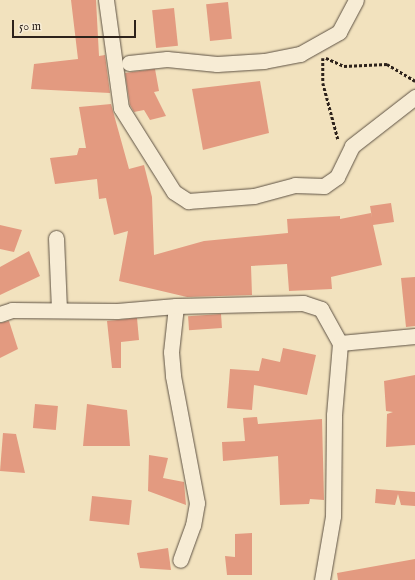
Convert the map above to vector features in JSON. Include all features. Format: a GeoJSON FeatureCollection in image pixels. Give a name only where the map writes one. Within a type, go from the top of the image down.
{"type":"FeatureCollection","features":[{"type":"Feature","properties":{"kind":"street"},"geometry":{"type":"LineString","coordinates":[[106,0],[121,108],[162,175],[180,197],[197,201],[254,196],[295,185],[324,186],[337,177],[344,156],[359,139],[415,97]]}},
{"type":"Feature","properties":{"kind":"street"},"geometry":{"type":"LineString","coordinates":[[129,63],[167,59],[217,64],[264,62],[323,50],[339,32],[356,0]]}},
{"type":"Feature","properties":{"kind":"street"},"geometry":{"type":"LineString","coordinates":[[56,238],[59,309]]}},
{"type":"Feature","properties":{"kind":"street"},"geometry":{"type":"LineString","coordinates":[[0,314],[59,309],[117,311],[176,306],[315,305],[340,342],[334,415],[333,516],[322,580]]}},
{"type":"Feature","properties":{"kind":"street"},"geometry":{"type":"LineString","coordinates":[[176,306],[173,376],[197,503],[193,525],[180,560]]}},
{"type":"Feature","properties":{"kind":"street"},"geometry":{"type":"LineString","coordinates":[[340,342],[415,336]]}},
{"type":"Feature","properties":{"kind":"path"},"geometry":{"type":"LineString","coordinates":[[323,50],[323,83],[344,156]]}},
{"type":"Feature","properties":{"kind":"path"},"geometry":{"type":"LineString","coordinates":[[323,50],[344,66],[387,64],[415,81]]}},
{"type":"Feature","properties":{"kind":"building"},"geometry":{"type":"Polygon","coordinates":[[[71,0],[96,0],[99,56],[105,55],[110,93],[31,89],[34,64],[78,59],[71,0]]]}},
{"type":"Feature","properties":{"kind":"building"},"geometry":{"type":"Polygon","coordinates":[[[228,2],[232,39],[210,41],[206,4],[228,2]]]}},
{"type":"Feature","properties":{"kind":"building"},"geometry":{"type":"Polygon","coordinates":[[[174,8],[178,46],[156,48],[152,10],[174,8]]]}},
{"type":"Feature","properties":{"kind":"building"},"geometry":{"type":"Polygon","coordinates":[[[155,69],[159,91],[154,92],[166,116],[150,120],[144,110],[134,112],[130,105],[125,73],[155,69]]]}},
{"type":"Feature","properties":{"kind":"building"},"geometry":{"type":"Polygon","coordinates":[[[260,81],[269,133],[203,150],[192,89],[260,81]]]}},
{"type":"Feature","properties":{"kind":"building"},"geometry":{"type":"Polygon","coordinates":[[[111,104],[129,169],[144,165],[152,197],[154,255],[204,241],[288,233],[287,219],[340,216],[340,219],[371,213],[372,218],[370,206],[391,203],[394,222],[373,225],[382,265],[331,277],[332,289],[289,291],[287,264],[251,266],[252,295],[187,297],[119,281],[128,231],[114,235],[106,198],[99,199],[97,179],[55,184],[50,158],[77,155],[79,148],[86,148],[79,107],[111,104]]]}},
{"type":"Feature","properties":{"kind":"building"},"geometry":{"type":"Polygon","coordinates":[[[0,225],[22,230],[14,252],[0,249],[0,225]]]}},
{"type":"Feature","properties":{"kind":"building"},"geometry":{"type":"Polygon","coordinates":[[[29,251],[40,276],[0,295],[0,267],[29,251]]]}},
{"type":"Feature","properties":{"kind":"building"},"geometry":{"type":"Polygon","coordinates":[[[415,277],[415,326],[406,327],[401,278],[415,277]]]}},
{"type":"Feature","properties":{"kind":"building"},"geometry":{"type":"Polygon","coordinates":[[[221,314],[222,328],[189,330],[188,316],[221,314]]]}},
{"type":"Feature","properties":{"kind":"building"},"geometry":{"type":"Polygon","coordinates":[[[137,318],[139,340],[121,342],[121,368],[112,368],[107,321],[137,318]]]}},
{"type":"Feature","properties":{"kind":"building"},"geometry":{"type":"Polygon","coordinates":[[[9,321],[18,349],[0,358],[0,323],[9,321]]]}},
{"type":"Feature","properties":{"kind":"building"},"geometry":{"type":"Polygon","coordinates":[[[283,348],[316,355],[307,395],[254,385],[252,410],[227,408],[230,369],[259,371],[262,358],[280,362],[283,348]]]}},
{"type":"Feature","properties":{"kind":"building"},"geometry":{"type":"Polygon","coordinates":[[[415,375],[415,445],[386,447],[387,414],[393,412],[386,411],[384,381],[415,375]]]}},
{"type":"Feature","properties":{"kind":"building"},"geometry":{"type":"Polygon","coordinates":[[[35,404],[58,406],[56,430],[33,428],[35,404]]]}},
{"type":"Feature","properties":{"kind":"building"},"geometry":{"type":"Polygon","coordinates":[[[87,404],[127,410],[130,446],[83,446],[87,404]]]}},
{"type":"Feature","properties":{"kind":"building"},"geometry":{"type":"Polygon","coordinates":[[[257,417],[258,424],[322,419],[324,500],[310,499],[309,504],[280,505],[278,456],[223,461],[222,442],[245,441],[243,418],[257,417]]]}},
{"type":"Feature","properties":{"kind":"building"},"geometry":{"type":"Polygon","coordinates":[[[3,433],[16,434],[25,473],[0,471],[3,433]]]}},
{"type":"Feature","properties":{"kind":"building"},"geometry":{"type":"Polygon","coordinates":[[[149,455],[168,458],[163,478],[184,482],[186,505],[148,491],[149,455]]]}},
{"type":"Feature","properties":{"kind":"building"},"geometry":{"type":"Polygon","coordinates":[[[376,489],[415,492],[415,506],[401,505],[398,494],[395,505],[375,503],[376,489]]]}},
{"type":"Feature","properties":{"kind":"building"},"geometry":{"type":"Polygon","coordinates":[[[92,496],[132,500],[129,525],[89,521],[92,496]]]}},
{"type":"Feature","properties":{"kind":"building"},"geometry":{"type":"Polygon","coordinates":[[[252,533],[252,575],[227,575],[225,556],[235,557],[235,534],[252,533]]]}},
{"type":"Feature","properties":{"kind":"building"},"geometry":{"type":"Polygon","coordinates":[[[168,548],[171,570],[140,568],[137,553],[168,548]]]}},
{"type":"Feature","properties":{"kind":"building"},"geometry":{"type":"Polygon","coordinates":[[[415,559],[415,580],[338,580],[337,573],[415,559]]]}}]}
